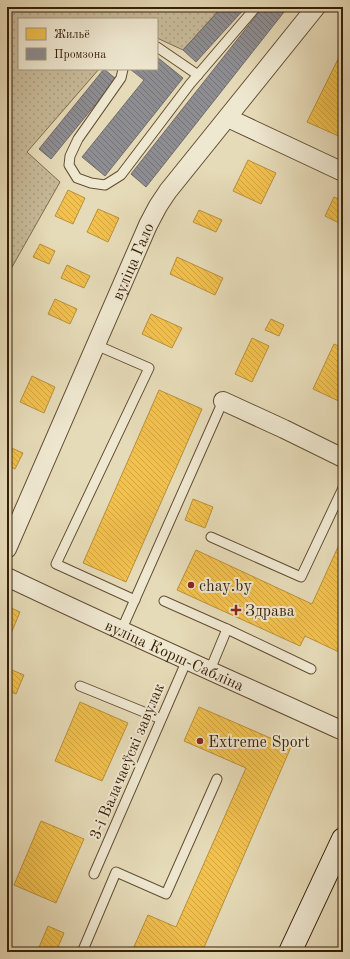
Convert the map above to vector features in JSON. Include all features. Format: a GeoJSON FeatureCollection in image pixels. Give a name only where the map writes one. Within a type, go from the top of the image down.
{"type":"FeatureCollection","features":[{"type":"Feature","properties":{"kind":"main road"},"geometry":{"type":"LineString","coordinates":[[290,952],[343,839]]}},
{"type":"Feature","properties":{"kind":"street","name":"вуліца Гало"},"geometry":{"type":"LineString","coordinates":[[7,549],[148,225],[158,206],[168,191],[316,7]]}},
{"type":"Feature","properties":{"kind":"street"},"geometry":{"type":"LineString","coordinates":[[228,118],[343,172]]}},
{"type":"Feature","properties":{"kind":"street"},"geometry":{"type":"LineString","coordinates":[[223,401],[343,458]]}},
{"type":"Feature","properties":{"kind":"street","name":"вуліца Корш-Сабліна"},"geometry":{"type":"LineString","coordinates":[[7,577],[121,631],[343,731]]}},
{"type":"Feature","properties":{"kind":"lane"},"geometry":{"type":"LineString","coordinates":[[123,70],[122,78],[78,139],[70,156],[69,165],[77,178],[90,183],[105,185],[122,175],[198,74],[256,7]]}},
{"type":"Feature","properties":{"kind":"lane"},"geometry":{"type":"LineString","coordinates":[[158,48],[198,74]]}},
{"type":"Feature","properties":{"kind":"lane"},"geometry":{"type":"LineString","coordinates":[[96,345],[149,368],[56,564],[135,600]]}},
{"type":"Feature","properties":{"kind":"lane"},"geometry":{"type":"LineString","coordinates":[[121,631],[223,401]]}},
{"type":"Feature","properties":{"kind":"lane"},"geometry":{"type":"LineString","coordinates":[[211,537],[301,577],[343,488]]}},
{"type":"Feature","properties":{"kind":"lane"},"geometry":{"type":"LineString","coordinates":[[164,601],[311,669]]}},
{"type":"Feature","properties":{"kind":"lane"},"geometry":{"type":"LineString","coordinates":[[210,670],[227,629]]}},
{"type":"Feature","properties":{"kind":"lane","name":"3-і Валачаеўскі завулак"},"geometry":{"type":"LineString","coordinates":[[94,874],[187,660]]}},
{"type":"Feature","properties":{"kind":"lane"},"geometry":{"type":"LineString","coordinates":[[80,686],[161,719]]}},
{"type":"Feature","properties":{"kind":"lane"},"geometry":{"type":"LineString","coordinates":[[87,952],[83,950],[116,872],[166,894],[217,779]]}},
{"type":"Feature","properties":{"kind":"shaded area"},"geometry":{"type":"Polygon","coordinates":[[[7,7],[222,7],[183,50],[158,38],[158,18],[18,18],[18,70],[98,70],[27,152],[60,182],[7,276],[7,7]]]}},
{"type":"Feature","properties":{"kind":"building: Жильё"},"geometry":{"type":"Polygon","coordinates":[[[343,49],[343,138],[307,122],[343,49]]]}},
{"type":"Feature","properties":{"kind":"building: Жильё"},"geometry":{"type":"Polygon","coordinates":[[[248,160],[276,173],[261,204],[233,191],[248,160]]]}},
{"type":"Feature","properties":{"kind":"building: Жильё"},"geometry":{"type":"Polygon","coordinates":[[[68,190],[85,198],[73,224],[55,216],[68,190]]]}},
{"type":"Feature","properties":{"kind":"building: Жильё"},"geometry":{"type":"Polygon","coordinates":[[[334,197],[343,201],[343,225],[325,216],[334,197]]]}},
{"type":"Feature","properties":{"kind":"building: Жильё"},"geometry":{"type":"Polygon","coordinates":[[[98,209],[119,218],[108,242],[87,232],[98,209]]]}},
{"type":"Feature","properties":{"kind":"building: Жильё"},"geometry":{"type":"Polygon","coordinates":[[[199,210],[222,220],[216,232],[193,222],[199,210]]]}},
{"type":"Feature","properties":{"kind":"building: Жильё"},"geometry":{"type":"Polygon","coordinates":[[[40,244],[55,251],[49,264],[33,257],[40,244]]]}},
{"type":"Feature","properties":{"kind":"building: Жильё"},"geometry":{"type":"Polygon","coordinates":[[[177,257],[223,278],[215,295],[170,274],[177,257]]]}},
{"type":"Feature","properties":{"kind":"building: Жильё"},"geometry":{"type":"Polygon","coordinates":[[[67,265],[90,276],[84,288],[61,278],[67,265]]]}},
{"type":"Feature","properties":{"kind":"building: Жильё"},"geometry":{"type":"Polygon","coordinates":[[[55,299],[77,309],[70,324],[48,314],[55,299]]]}},
{"type":"Feature","properties":{"kind":"building: Жильё"},"geometry":{"type":"Polygon","coordinates":[[[151,314],[182,328],[172,348],[142,334],[151,314]]]}},
{"type":"Feature","properties":{"kind":"building: Жильё"},"geometry":{"type":"Polygon","coordinates":[[[271,319],[284,325],[279,336],[265,330],[271,319]]]}},
{"type":"Feature","properties":{"kind":"building: Жильё"},"geometry":{"type":"Polygon","coordinates":[[[252,338],[269,346],[252,382],[235,374],[252,338]]]}},
{"type":"Feature","properties":{"kind":"building: Жильё"},"geometry":{"type":"Polygon","coordinates":[[[334,344],[343,348],[343,403],[313,389],[334,344]]]}},
{"type":"Feature","properties":{"kind":"building: Жильё"},"geometry":{"type":"Polygon","coordinates":[[[32,376],[55,387],[44,413],[20,402],[32,376]]]}},
{"type":"Feature","properties":{"kind":"building: Жильё"},"geometry":{"type":"Polygon","coordinates":[[[159,390],[202,409],[126,582],[83,563],[159,390]]]}},
{"type":"Feature","properties":{"kind":"building: Жильё"},"geometry":{"type":"Polygon","coordinates":[[[7,446],[23,453],[15,469],[7,465],[7,446]]]}},
{"type":"Feature","properties":{"kind":"building: Жильё"},"geometry":{"type":"Polygon","coordinates":[[[193,499],[213,507],[205,528],[185,520],[193,499]]]}},
{"type":"Feature","properties":{"kind":"building: Жильё"},"geometry":{"type":"Polygon","coordinates":[[[343,536],[343,649],[341,653],[305,636],[300,646],[177,590],[196,550],[312,604],[343,536]]]}},
{"type":"Feature","properties":{"kind":"building: Жильё"},"geometry":{"type":"Polygon","coordinates":[[[7,606],[20,612],[10,636],[7,635],[7,606]]]}},
{"type":"Feature","properties":{"kind":"building: Жильё"},"geometry":{"type":"Polygon","coordinates":[[[7,668],[24,675],[16,694],[7,690],[7,668]]]}},
{"type":"Feature","properties":{"kind":"building: Жильё"},"geometry":{"type":"Polygon","coordinates":[[[80,702],[128,723],[102,781],[55,761],[80,702]]]}},
{"type":"Feature","properties":{"kind":"building: Жильё"},"geometry":{"type":"Polygon","coordinates":[[[199,707],[291,747],[202,952],[141,952],[133,949],[148,915],[176,927],[246,768],[184,741],[199,707]]]}},
{"type":"Feature","properties":{"kind":"building: Жильё"},"geometry":{"type":"Polygon","coordinates":[[[41,821],[84,839],[56,903],[14,885],[41,821]]]}},
{"type":"Feature","properties":{"kind":"building: Жильё"},"geometry":{"type":"Polygon","coordinates":[[[48,926],[64,933],[56,952],[37,952],[48,926]]]}},
{"type":"Feature","properties":{"kind":"building: Промзона"},"geometry":{"type":"Polygon","coordinates":[[[222,7],[246,7],[196,62],[183,50],[222,7]]]}},
{"type":"Feature","properties":{"kind":"building: Промзона"},"geometry":{"type":"Polygon","coordinates":[[[263,7],[288,7],[146,187],[131,174],[263,7]]]}},
{"type":"Feature","properties":{"kind":"building: Промзона"},"geometry":{"type":"Polygon","coordinates":[[[158,58],[183,78],[105,176],[82,157],[144,80],[131,70],[158,70],[158,58]]]}},
{"type":"Feature","properties":{"kind":"building: Промзона"},"geometry":{"type":"Polygon","coordinates":[[[103,70],[116,79],[51,159],[39,149],[103,70]]]}},
{"type":"Feature","properties":{"kind":"place","name":"chay.by"},"geometry":{"type":"Point","coordinates":[191,585]}},
{"type":"Feature","properties":{"kind":"place","name":"Здрава"},"geometry":{"type":"Point","coordinates":[236,610]}},
{"type":"Feature","properties":{"kind":"place","name":"Extreme Sport"},"geometry":{"type":"Point","coordinates":[200,741]}}]}
